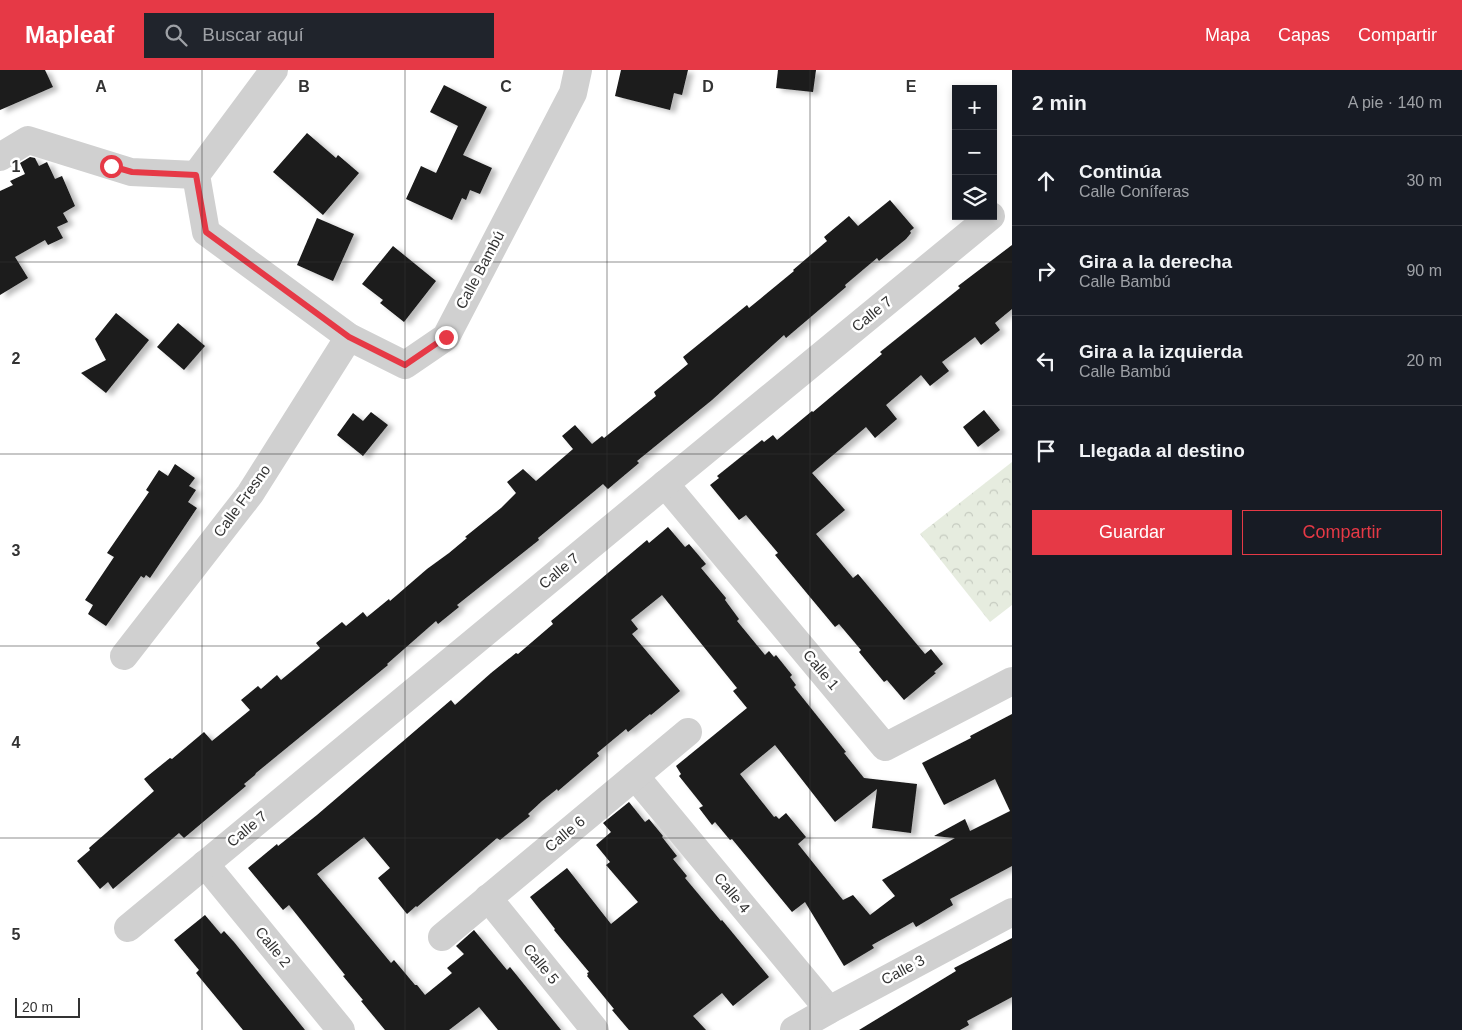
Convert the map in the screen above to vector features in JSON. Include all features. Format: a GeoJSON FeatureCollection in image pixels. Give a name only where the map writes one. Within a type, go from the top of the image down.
{"type":"FeatureCollection","features":[{"type":"Feature","properties":{"kind":"street"},"geometry":{"type":"LineString","coordinates":[[0,157],[28,140],[132,172],[196,175],[274,70]]}},
{"type":"Feature","properties":{"kind":"street","name":"Calle Bambú"},"geometry":{"type":"LineString","coordinates":[[196,175],[206,232],[349,337],[405,365],[446,337],[573,93],[578,70]]}},
{"type":"Feature","properties":{"kind":"street","name":"Calle 7"},"geometry":{"type":"LineString","coordinates":[[128,928],[986,220]]}},
{"type":"Feature","properties":{"kind":"street","name":"Calle Fresno"},"geometry":{"type":"LineString","coordinates":[[124,656],[250,494],[349,337]]}},
{"type":"Feature","properties":{"kind":"street","name":"Calle 1"},"geometry":{"type":"LineString","coordinates":[[665,484],[884,747],[1012,681]]}},
{"type":"Feature","properties":{"kind":"street","name":"Calle 6"},"geometry":{"type":"LineString","coordinates":[[442,937],[688,732]]}},
{"type":"Feature","properties":{"kind":"street","name":"Calle 4"},"geometry":{"type":"LineString","coordinates":[[635,776],[829,1010]]}},
{"type":"Feature","properties":{"kind":"street","name":"Calle 2"},"geometry":{"type":"LineString","coordinates":[[205,864],[341,1030]]}},
{"type":"Feature","properties":{"kind":"street","name":"Calle 5"},"geometry":{"type":"LineString","coordinates":[[488,898],[595,1030]]}},
{"type":"Feature","properties":{"kind":"street","name":"Calle 3"},"geometry":{"type":"LineString","coordinates":[[794,1030],[1012,912]]}},
{"type":"Feature","properties":{"kind":"green space"},"geometry":{"type":"Polygon","coordinates":[[[1012,462],[1012,605],[990,622],[920,534],[1012,462]]]}},
{"type":"Feature","properties":{"kind":"building"},"geometry":{"type":"Polygon","coordinates":[[[0,70],[45,70],[53,87],[0,110],[0,70]]]}},
{"type":"Feature","properties":{"kind":"building"},"geometry":{"type":"Polygon","coordinates":[[[621,70],[688,70],[682,95],[674,93],[670,110],[615,96],[621,70]]]}},
{"type":"Feature","properties":{"kind":"building"},"geometry":{"type":"Polygon","coordinates":[[[778,70],[816,70],[813,92],[776,88],[778,70]]]}},
{"type":"Feature","properties":{"kind":"building"},"geometry":{"type":"Polygon","coordinates":[[[444,85],[487,107],[463,155],[492,168],[480,194],[470,190],[466,200],[462,198],[452,220],[406,199],[421,166],[436,173],[458,126],[430,112],[444,85]]]}},
{"type":"Feature","properties":{"kind":"building"},"geometry":{"type":"Polygon","coordinates":[[[307,133],[336,158],[338,155],[359,173],[323,215],[273,172],[307,133]]]}},
{"type":"Feature","properties":{"kind":"building"},"geometry":{"type":"Polygon","coordinates":[[[30,157],[35,158],[39,166],[47,162],[55,179],[62,176],[75,206],[63,213],[68,222],[57,227],[63,238],[48,245],[45,240],[15,257],[28,278],[0,295],[0,191],[13,185],[10,181],[25,174],[20,163],[30,157]]]}},
{"type":"Feature","properties":{"kind":"building"},"geometry":{"type":"Polygon","coordinates":[[[890,200],[914,228],[906,239],[879,261],[877,258],[786,338],[784,335],[712,400],[637,461],[639,463],[608,489],[603,484],[538,538],[539,540],[457,605],[459,607],[438,624],[436,621],[388,665],[256,773],[244,784],[246,786],[184,838],[179,833],[113,889],[108,882],[100,889],[77,861],[90,850],[89,848],[154,791],[144,779],[170,758],[172,759],[204,732],[212,741],[250,710],[241,700],[258,686],[261,689],[277,675],[281,680],[320,648],[316,643],[342,622],[346,626],[363,612],[367,617],[389,599],[390,601],[449,553],[516,493],[507,482],[523,469],[536,481],[573,449],[562,436],[575,425],[592,444],[602,436],[604,438],[656,396],[654,392],[688,364],[683,357],[747,305],[749,308],[794,271],[827,241],[824,237],[849,216],[858,226],[890,200]]]}},
{"type":"Feature","properties":{"kind":"building"},"geometry":{"type":"Polygon","coordinates":[[[317,218],[354,234],[333,281],[297,265],[317,218]]]}},
{"type":"Feature","properties":{"kind":"building"},"geometry":{"type":"Polygon","coordinates":[[[1012,245],[1012,309],[995,323],[1000,330],[981,345],[975,337],[942,362],[949,371],[930,386],[921,375],[886,405],[897,419],[875,438],[866,427],[812,473],[845,510],[816,534],[853,578],[858,574],[925,654],[931,649],[943,664],[934,672],[936,673],[904,700],[887,680],[884,682],[839,624],[835,627],[775,555],[778,553],[746,515],[739,520],[710,485],[719,478],[717,476],[762,440],[764,442],[773,435],[777,440],[813,412],[882,354],[880,352],[960,288],[958,286],[1012,245]]]}},
{"type":"Feature","properties":{"kind":"building"},"geometry":{"type":"Polygon","coordinates":[[[393,246],[436,281],[404,322],[380,303],[383,300],[362,284],[393,246]]]}},
{"type":"Feature","properties":{"kind":"building"},"geometry":{"type":"Polygon","coordinates":[[[116,313],[149,340],[106,393],[81,373],[106,360],[95,339],[116,313]]]}},
{"type":"Feature","properties":{"kind":"building"},"geometry":{"type":"Polygon","coordinates":[[[178,323],[205,346],[184,370],[157,347],[178,323]]]}},
{"type":"Feature","properties":{"kind":"building"},"geometry":{"type":"Polygon","coordinates":[[[984,410],[1000,430],[978,447],[963,427],[984,410]]]}},
{"type":"Feature","properties":{"kind":"building"},"geometry":{"type":"Polygon","coordinates":[[[371,412],[388,425],[363,456],[337,435],[353,413],[363,421],[371,412]]]}},
{"type":"Feature","properties":{"kind":"building"},"geometry":{"type":"Polygon","coordinates":[[[175,464],[195,478],[189,486],[196,490],[188,502],[197,508],[150,578],[146,575],[144,578],[141,576],[106,626],[88,614],[93,605],[85,600],[114,557],[107,553],[149,492],[146,490],[159,470],[168,476],[175,464]]]}},
{"type":"Feature","properties":{"kind":"building"},"geometry":{"type":"Polygon","coordinates":[[[668,527],[685,547],[689,544],[706,564],[701,568],[726,598],[725,600],[739,619],[737,621],[765,655],[769,651],[774,657],[776,655],[792,675],[790,677],[796,685],[794,687],[846,752],[844,753],[864,778],[917,784],[911,833],[872,828],[877,789],[835,822],[775,745],[740,774],[774,817],[776,816],[779,819],[786,813],[806,837],[798,844],[843,900],[853,895],[870,915],[895,896],[882,880],[955,838],[934,836],[965,819],[970,831],[1010,811],[995,779],[944,805],[922,763],[1012,714],[1012,866],[950,899],[953,905],[916,927],[913,922],[872,945],[874,948],[844,966],[805,902],[792,912],[732,839],[730,840],[715,822],[712,825],[699,808],[703,806],[679,776],[681,774],[676,766],[747,708],[733,691],[737,688],[662,595],[631,620],[638,629],[632,634],[680,691],[628,732],[626,729],[597,753],[599,756],[558,791],[557,789],[542,801],[528,814],[530,816],[500,840],[497,838],[407,914],[378,878],[390,868],[364,837],[317,874],[391,963],[394,960],[425,995],[452,973],[447,968],[464,954],[456,946],[474,930],[507,970],[510,967],[561,1030],[498,1030],[479,1007],[449,1030],[385,1030],[361,1001],[363,1000],[343,976],[345,975],[289,905],[283,910],[248,868],[317,815],[451,700],[455,705],[491,673],[516,653],[518,654],[553,624],[551,621],[647,540],[649,543],[668,527]]]}},
{"type":"Feature","properties":{"kind":"building"},"geometry":{"type":"Polygon","coordinates":[[[629,802],[645,822],[649,819],[663,836],[677,856],[673,859],[687,876],[685,878],[769,977],[733,1006],[722,993],[693,1016],[706,1030],[629,1030],[587,976],[589,972],[554,930],[530,897],[567,868],[611,924],[638,902],[606,865],[610,862],[596,845],[611,832],[603,823],[629,802]]]}},
{"type":"Feature","properties":{"kind":"building"},"geometry":{"type":"Polygon","coordinates":[[[205,915],[221,934],[224,931],[234,942],[305,1030],[243,1030],[196,973],[199,970],[174,940],[205,915]]]}},
{"type":"Feature","properties":{"kind":"building"},"geometry":{"type":"Polygon","coordinates":[[[1012,938],[1012,997],[967,1021],[969,1025],[960,1030],[859,1030],[956,971],[954,968],[1012,938]]]}},
{"type":"Feature","properties":{"kind":"route"},"geometry":{"type":"LineString","coordinates":[[111,166],[132,172],[196,175],[206,232],[349,337],[405,365],[446,337]]}}]}
